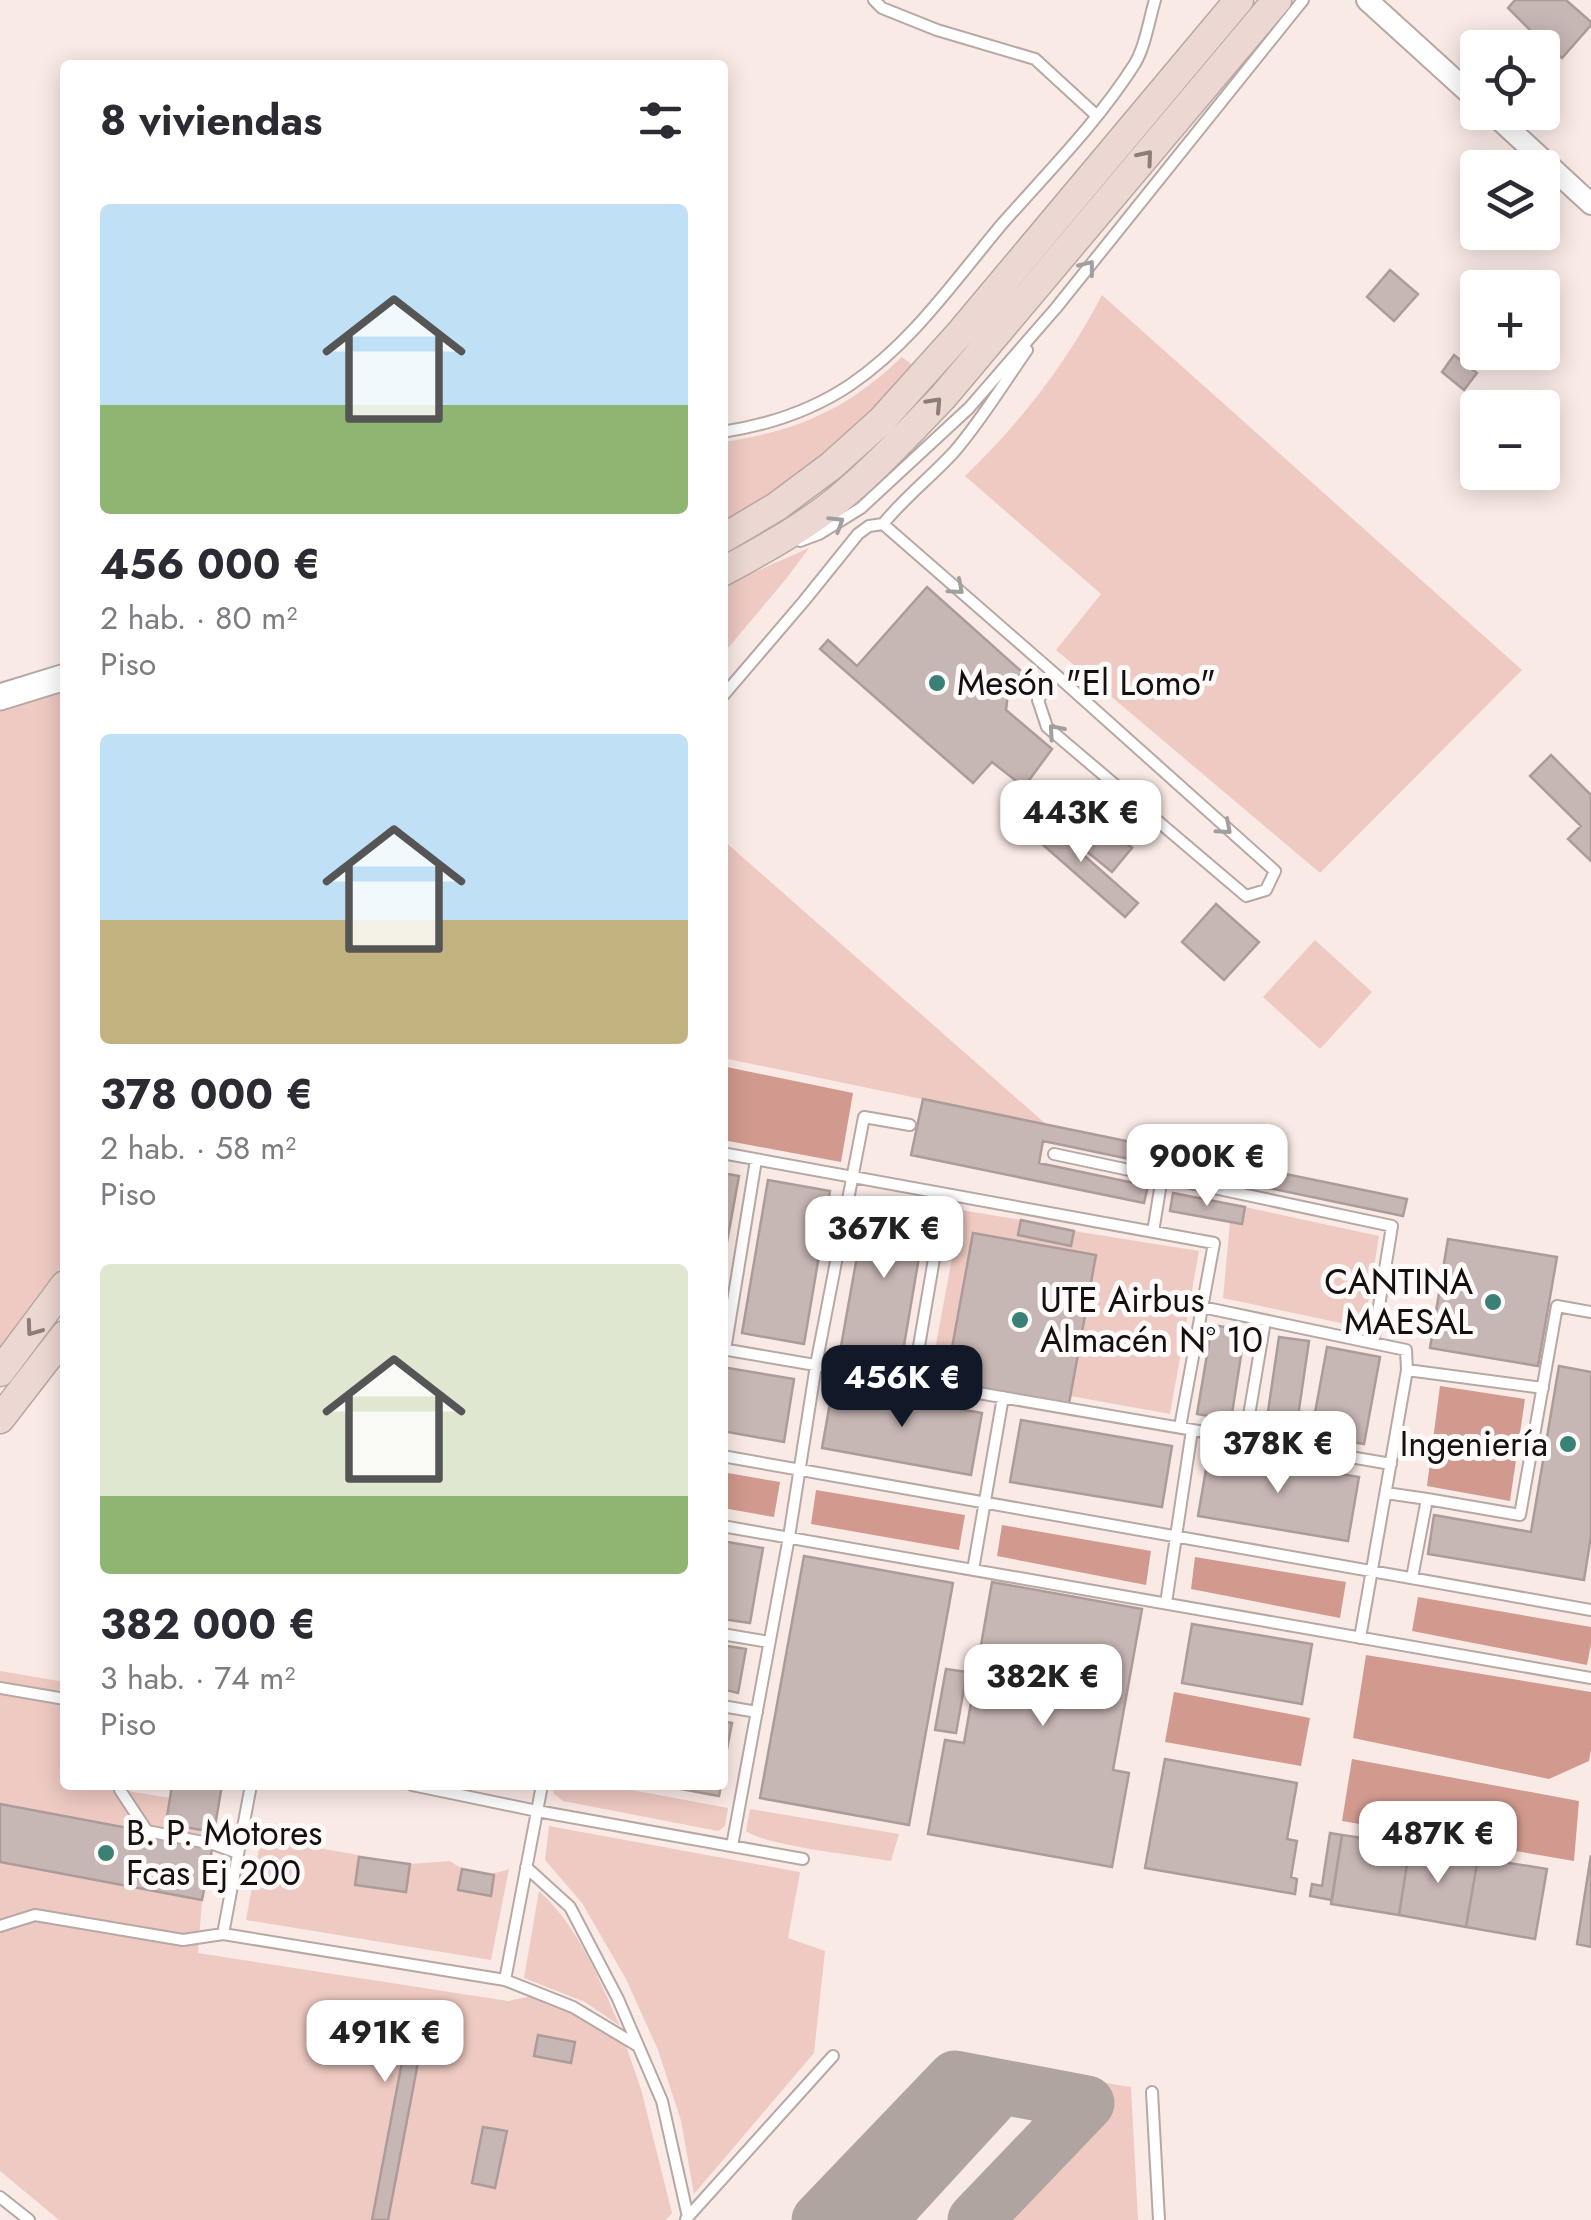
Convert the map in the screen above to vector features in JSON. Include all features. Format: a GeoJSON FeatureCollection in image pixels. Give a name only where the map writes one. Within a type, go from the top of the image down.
{"type":"FeatureCollection","features":[{"type":"Feature","properties":{"kind":"main road"},"geometry":{"type":"LineString","coordinates":[[728,535],[832,466],[882,421],[1239,0]]}},
{"type":"Feature","properties":{"kind":"main road"},"geometry":{"type":"LineString","coordinates":[[735,566],[846,494],[900,442],[943,397],[1277,0]]}},
{"type":"Feature","properties":{"kind":"main road"},"geometry":{"type":"LineString","coordinates":[[0,1372],[60,1292]]}},
{"type":"Feature","properties":{"kind":"main road"},"geometry":{"type":"LineString","coordinates":[[0,1418],[60,1340]]}},
{"type":"Feature","properties":{"kind":"street"},"geometry":{"type":"LineString","coordinates":[[1368,0],[1460,84]]}},
{"type":"Feature","properties":{"kind":"street"},"geometry":{"type":"LineString","coordinates":[[1510,130],[1591,204]]}},
{"type":"Feature","properties":{"kind":"street"},"geometry":{"type":"LineString","coordinates":[[0,698],[60,679]]}},
{"type":"Feature","properties":{"kind":"lane"},"geometry":{"type":"LineString","coordinates":[[874,0],[882,8],[937,30],[1035,59],[1096,115]]}},
{"type":"Feature","properties":{"kind":"lane"},"geometry":{"type":"LineString","coordinates":[[728,431],[763,425],[804,411],[849,386],[880,363],[924,320],[1136,62],[1155,0]]}},
{"type":"Feature","properties":{"kind":"lane"},"geometry":{"type":"LineString","coordinates":[[735,566],[819,534],[861,508],[969,408],[1056,308],[1303,0]]}},
{"type":"Feature","properties":{"kind":"lane"},"geometry":{"type":"LineString","coordinates":[[728,690],[858,534],[868,526],[883,524],[954,452],[1056,308]]}},
{"type":"Feature","properties":{"kind":"lane"},"geometry":{"type":"LineString","coordinates":[[883,524],[1055,674],[1275,871],[1266,890],[1246,896],[1047,727],[1038,700],[1055,674]]}},
{"type":"Feature","properties":{"kind":"lane"},"geometry":{"type":"LineString","coordinates":[[732,1846],[864,1116],[910,1125]]}},
{"type":"Feature","properties":{"kind":"lane"},"geometry":{"type":"LineString","coordinates":[[728,1154],[1214,1243],[1202,1307],[1166,1604]]}},
{"type":"Feature","properties":{"kind":"lane"},"geometry":{"type":"LineString","coordinates":[[1054,1154],[1392,1226],[1373,1343]]}},
{"type":"Feature","properties":{"kind":"lane"},"geometry":{"type":"LineString","coordinates":[[728,1325],[756,1160]]}},
{"type":"Feature","properties":{"kind":"lane"},"geometry":{"type":"LineString","coordinates":[[1153,1232],[1162,1177]]}},
{"type":"Feature","properties":{"kind":"lane"},"geometry":{"type":"LineString","coordinates":[[913,1381],[945,1195]]}},
{"type":"Feature","properties":{"kind":"lane"},"geometry":{"type":"LineString","coordinates":[[1386,1493],[1520,1514],[1558,1306],[1591,1312]]}},
{"type":"Feature","properties":{"kind":"lane"},"geometry":{"type":"LineString","coordinates":[[1202,1307],[1406,1350],[1407,1370],[1360,1638]]}},
{"type":"Feature","properties":{"kind":"lane"},"geometry":{"type":"LineString","coordinates":[[1245,1438],[1264,1320]]}},
{"type":"Feature","properties":{"kind":"lane"},"geometry":{"type":"LineString","coordinates":[[728,1350],[1391,1464]]}},
{"type":"Feature","properties":{"kind":"lane"},"geometry":{"type":"LineString","coordinates":[[1407,1370],[1543,1388]]}},
{"type":"Feature","properties":{"kind":"lane"},"geometry":{"type":"LineString","coordinates":[[973,1570],[1003,1397]]}},
{"type":"Feature","properties":{"kind":"lane"},"geometry":{"type":"LineString","coordinates":[[728,1457],[1591,1610]]}},
{"type":"Feature","properties":{"kind":"lane"},"geometry":{"type":"LineString","coordinates":[[1412,1578],[1427,1499]]}},
{"type":"Feature","properties":{"kind":"lane"},"geometry":{"type":"LineString","coordinates":[[728,1527],[1591,1678]]}},
{"type":"Feature","properties":{"kind":"lane"},"geometry":{"type":"LineString","coordinates":[[728,1635],[768,1642]]}},
{"type":"Feature","properties":{"kind":"lane"},"geometry":{"type":"LineString","coordinates":[[0,1688],[60,1698]]}},
{"type":"Feature","properties":{"kind":"lane"},"geometry":{"type":"LineString","coordinates":[[728,1707],[756,1712]]}},
{"type":"Feature","properties":{"kind":"lane"},"geometry":{"type":"LineString","coordinates":[[120,1790],[147,1831],[238,1853]]}},
{"type":"Feature","properties":{"kind":"lane"},"geometry":{"type":"LineString","coordinates":[[223,1934],[250,1790]]}},
{"type":"Feature","properties":{"kind":"lane"},"geometry":{"type":"LineString","coordinates":[[436,1790],[803,1858]]}},
{"type":"Feature","properties":{"kind":"lane"},"geometry":{"type":"LineString","coordinates":[[505,1980],[541,1790]]}},
{"type":"Feature","properties":{"kind":"lane"},"geometry":{"type":"LineString","coordinates":[[526,1868],[570,1907],[618,2000],[662,2101],[686,2218]]}},
{"type":"Feature","properties":{"kind":"lane"},"geometry":{"type":"LineString","coordinates":[[0,1926],[35,1916],[183,1940],[223,1934],[505,1980],[574,2006],[638,2046]]}},
{"type":"Feature","properties":{"kind":"lane"},"geometry":{"type":"LineString","coordinates":[[686,2218],[832,2056]]}},
{"type":"Feature","properties":{"kind":"lane"},"geometry":{"type":"LineString","coordinates":[[1152,2092],[1160,2220]]}},
{"type":"Feature","properties":{"kind":"lane"},"geometry":{"type":"LineString","coordinates":[[0,2197],[29,2220]]}},
{"type":"Feature","properties":{"kind":"shaded area"},"geometry":{"type":"Polygon","coordinates":[[[1102,295],[1522,670],[1320,873],[1056,650],[1101,594],[965,476],[1041,391],[1102,295]]]}},
{"type":"Feature","properties":{"kind":"shaded area"},"geometry":{"type":"Polygon","coordinates":[[[902,357],[914,366],[827,452],[728,519],[728,441],[774,432],[820,415],[902,357]]]}},
{"type":"Feature","properties":{"kind":"shaded area"},"geometry":{"type":"Polygon","coordinates":[[[809,548],[728,648],[728,584],[809,548]]]}},
{"type":"Feature","properties":{"kind":"shaded area"},"geometry":{"type":"Polygon","coordinates":[[[60,691],[60,1269],[0,1351],[0,709],[60,691]]]}},
{"type":"Feature","properties":{"kind":"shaded area"},"geometry":{"type":"Polygon","coordinates":[[[728,844],[1047,1125],[728,1059],[728,844]]]}},
{"type":"Feature","properties":{"kind":"shaded area"},"geometry":{"type":"Polygon","coordinates":[[[1315,940],[1372,992],[1320,1049],[1263,997],[1315,940]]]}},
{"type":"Feature","properties":{"kind":"shaded area"},"geometry":{"type":"Polygon","coordinates":[[[728,1067],[853,1093],[841,1162],[728,1141],[728,1067]]]}},
{"type":"Feature","properties":{"kind":"shaded area"},"geometry":{"type":"Polygon","coordinates":[[[1245,1207],[1379,1236],[1364,1328],[1223,1298],[1230,1222],[1242,1224],[1245,1207]]]}},
{"type":"Feature","properties":{"kind":"shaded area"},"geometry":{"type":"Polygon","coordinates":[[[961,1210],[1021,1220],[1019,1235],[1070,1246],[1074,1231],[1199,1251],[1170,1414],[931,1371],[961,1210]]]}},
{"type":"Feature","properties":{"kind":"shaded area"},"geometry":{"type":"Polygon","coordinates":[[[1440,1386],[1525,1399],[1510,1501],[1427,1486],[1440,1386]]]}},
{"type":"Feature","properties":{"kind":"shaded area"},"geometry":{"type":"Polygon","coordinates":[[[728,1473],[780,1482],[774,1517],[728,1509],[728,1473]]]}},
{"type":"Feature","properties":{"kind":"shaded area"},"geometry":{"type":"Polygon","coordinates":[[[816,1490],[965,1515],[959,1550],[811,1524],[816,1490]]]}},
{"type":"Feature","properties":{"kind":"shaded area"},"geometry":{"type":"Polygon","coordinates":[[[1002,1525],[1151,1551],[1146,1585],[997,1556],[1002,1525]]]}},
{"type":"Feature","properties":{"kind":"shaded area"},"geometry":{"type":"Polygon","coordinates":[[[1195,1557],[1346,1582],[1340,1618],[1191,1589],[1195,1557]]]}},
{"type":"Feature","properties":{"kind":"shaded area"},"geometry":{"type":"Polygon","coordinates":[[[1418,1597],[1591,1627],[1587,1665],[1412,1631],[1418,1597]]]}},
{"type":"Feature","properties":{"kind":"shaded area"},"geometry":{"type":"Polygon","coordinates":[[[1366,1655],[1591,1692],[1589,1761],[1549,1779],[1353,1738],[1366,1655]]]}},
{"type":"Feature","properties":{"kind":"shaded area"},"geometry":{"type":"Polygon","coordinates":[[[0,1671],[60,1681],[60,1790],[121,1790],[170,1798],[166,1824],[214,1832],[198,1953],[508,2001],[542,1994],[623,2037],[641,2089],[672,2213],[666,2220],[59,2220],[0,2171],[0,1671]]]}},
{"type":"Feature","properties":{"kind":"shaded area"},"geometry":{"type":"Polygon","coordinates":[[[1174,1692],[1310,1718],[1301,1766],[1165,1742],[1174,1692]]]}},
{"type":"Feature","properties":{"kind":"shaded area"},"geometry":{"type":"Polygon","coordinates":[[[1352,1759],[1579,1801],[1574,1861],[1342,1821],[1352,1759]]]}},
{"type":"Feature","properties":{"kind":"shaded area"},"geometry":{"type":"Polygon","coordinates":[[[632,1790],[728,1808],[725,1826],[718,1831],[563,1801],[553,1793],[632,1790]]]}},
{"type":"Feature","properties":{"kind":"shaded area"},"geometry":{"type":"Polygon","coordinates":[[[750,1809],[899,1834],[891,1861],[815,1850],[746,1831],[750,1809]]]}},
{"type":"Feature","properties":{"kind":"shaded area"},"geometry":{"type":"Polygon","coordinates":[[[549,1826],[800,1872],[788,1938],[825,1951],[814,2053],[694,2194],[681,2121],[658,2050],[626,1979],[582,1903],[545,1860],[549,1826]]]}},
{"type":"Feature","properties":{"kind":"shaded area"},"geometry":{"type":"Polygon","coordinates":[[[261,1838],[410,1864],[450,1861],[479,1873],[509,1869],[491,1960],[246,1920],[261,1838]]]}},
{"type":"Feature","properties":{"kind":"shaded area"},"geometry":{"type":"Polygon","coordinates":[[[539,1891],[576,1937],[620,2026],[585,2002],[524,1978],[539,1891]]]}},
{"type":"Feature","properties":{"kind":"shaded area"},"geometry":{"type":"Polygon","coordinates":[[[1100,2082],[1131,2087],[1138,2220],[973,2220],[1087,2103],[1100,2082]]]}},
{"type":"Feature","properties":{"kind":"building"},"geometry":{"type":"Polygon","coordinates":[[[1515,0],[1566,0],[1591,25],[1562,58],[1560,30],[1530,30],[1508,8],[1515,0]]]}},
{"type":"Feature","properties":{"kind":"building"},"geometry":{"type":"Polygon","coordinates":[[[1390,270],[1418,294],[1394,321],[1367,297],[1390,270]]]}},
{"type":"Feature","properties":{"kind":"building"},"geometry":{"type":"Polygon","coordinates":[[[1454,355],[1460,360],[1460,370],[1477,373],[1464,390],[1442,372],[1454,355]]]}},
{"type":"Feature","properties":{"kind":"building","name":"Mesón \"El Lomo\""},"geometry":{"type":"Polygon","coordinates":[[[927,587],[1022,672],[1008,693],[1006,710],[1052,749],[1024,787],[992,762],[973,783],[820,649],[828,640],[857,666],[927,587]]]}},
{"type":"Feature","properties":{"kind":"building"},"geometry":{"type":"Polygon","coordinates":[[[1551,755],[1591,795],[1591,861],[1568,839],[1581,826],[1530,776],[1551,755]]]}},
{"type":"Feature","properties":{"kind":"building"},"geometry":{"type":"Polygon","coordinates":[[[1036,813],[1138,903],[1125,917],[1024,828],[1036,813]]]}},
{"type":"Feature","properties":{"kind":"building"},"geometry":{"type":"Polygon","coordinates":[[[1106,826],[1132,848],[1112,872],[1085,850],[1106,826]]]}},
{"type":"Feature","properties":{"kind":"building"},"geometry":{"type":"Polygon","coordinates":[[[1216,904],[1259,942],[1224,980],[1182,942],[1216,904]]]}},
{"type":"Feature","properties":{"kind":"building"},"geometry":{"type":"Polygon","coordinates":[[[923,1099],[1407,1199],[1403,1216],[1043,1141],[1039,1163],[1148,1186],[1144,1203],[911,1155],[923,1099]]]}},
{"type":"Feature","properties":{"kind":"building"},"geometry":{"type":"Polygon","coordinates":[[[728,1174],[739,1176],[728,1236],[728,1174]]]}},
{"type":"Feature","properties":{"kind":"building"},"geometry":{"type":"Polygon","coordinates":[[[768,1180],[830,1191],[804,1344],[742,1333],[768,1180]]]}},
{"type":"Feature","properties":{"kind":"building"},"geometry":{"type":"Polygon","coordinates":[[[1173,1193],[1245,1207],[1242,1224],[1170,1211],[1173,1193]]]}},
{"type":"Feature","properties":{"kind":"building"},"geometry":{"type":"Polygon","coordinates":[[[867,1200],[927,1210],[901,1363],[840,1352],[867,1200]]]}},
{"type":"Feature","properties":{"kind":"building"},"geometry":{"type":"Polygon","coordinates":[[[1021,1220],[1074,1231],[1071,1246],[1018,1235],[1021,1220]]]}},
{"type":"Feature","properties":{"kind":"building","name":"UTE Airbus Almacén Nº 10"},"geometry":{"type":"Polygon","coordinates":[[[973,1233],[1096,1255],[1068,1409],[945,1386],[973,1233]]]}},
{"type":"Feature","properties":{"kind":"building","name":"CANTINA MAESAL"},"geometry":{"type":"Polygon","coordinates":[[[1448,1239],[1557,1257],[1538,1366],[1430,1348],[1448,1239]]]}},
{"type":"Feature","properties":{"kind":"building"},"geometry":{"type":"Polygon","coordinates":[[[1212,1325],[1245,1330],[1231,1420],[1197,1414],[1212,1325]]]}},
{"type":"Feature","properties":{"kind":"building"},"geometry":{"type":"Polygon","coordinates":[[[1279,1337],[1309,1341],[1296,1430],[1266,1425],[1279,1337]]]}},
{"type":"Feature","properties":{"kind":"building"},"geometry":{"type":"Polygon","coordinates":[[[1327,1347],[1380,1357],[1364,1444],[1311,1435],[1327,1347]]]}},
{"type":"Feature","properties":{"kind":"building","name":"Ingeniería"},"geometry":{"type":"Polygon","coordinates":[[[1559,1366],[1591,1372],[1591,1536],[1584,1580],[1428,1554],[1434,1515],[1531,1532],[1559,1366]]]}},
{"type":"Feature","properties":{"kind":"building"},"geometry":{"type":"Polygon","coordinates":[[[728,1368],[794,1379],[784,1442],[728,1432],[728,1368]]]}},
{"type":"Feature","properties":{"kind":"building"},"geometry":{"type":"Polygon","coordinates":[[[833,1386],[982,1413],[971,1475],[822,1448],[833,1386]]]}},
{"type":"Feature","properties":{"kind":"building"},"geometry":{"type":"Polygon","coordinates":[[[1021,1420],[1172,1446],[1162,1507],[1010,1482],[1021,1420]]]}},
{"type":"Feature","properties":{"kind":"building"},"geometry":{"type":"Polygon","coordinates":[[[1209,1452],[1359,1477],[1348,1541],[1198,1516],[1209,1452]]]}},
{"type":"Feature","properties":{"kind":"building"},"geometry":{"type":"Polygon","coordinates":[[[728,1542],[763,1548],[750,1623],[728,1620],[728,1542]]]}},
{"type":"Feature","properties":{"kind":"building"},"geometry":{"type":"Polygon","coordinates":[[[804,1556],[953,1583],[909,1825],[760,1798],[804,1556]]]}},
{"type":"Feature","properties":{"kind":"building"},"geometry":{"type":"Polygon","coordinates":[[[992,1582],[1142,1609],[1113,1770],[1129,1773],[1112,1867],[928,1834],[945,1740],[964,1743],[992,1582]]]}},
{"type":"Feature","properties":{"kind":"building"},"geometry":{"type":"Polygon","coordinates":[[[1192,1624],[1312,1644],[1302,1704],[1182,1683],[1192,1624]]]}},
{"type":"Feature","properties":{"kind":"building"},"geometry":{"type":"Polygon","coordinates":[[[728,1646],[746,1649],[738,1693],[728,1690],[728,1646]]]}},
{"type":"Feature","properties":{"kind":"building"},"geometry":{"type":"Polygon","coordinates":[[[946,1669],[967,1672],[956,1733],[935,1730],[946,1669]]]}},
{"type":"Feature","properties":{"kind":"building"},"geometry":{"type":"Polygon","coordinates":[[[1165,1759],[1297,1783],[1287,1839],[1297,1841],[1291,1877],[1297,1879],[1295,1894],[1145,1868],[1165,1759]]]}},
{"type":"Feature","properties":{"kind":"building"},"geometry":{"type":"Polygon","coordinates":[[[171,1790],[221,1790],[214,1832],[166,1824],[171,1790]]]}},
{"type":"Feature","properties":{"kind":"building"},"geometry":{"type":"Polygon","coordinates":[[[686,1790],[720,1790],[719,1796],[686,1790]]]}},
{"type":"Feature","properties":{"kind":"building","name":"B. P. Motores Fcas Ej 200"},"geometry":{"type":"Polygon","coordinates":[[[0,1804],[213,1844],[202,1900],[0,1862],[0,1804]]]}},
{"type":"Feature","properties":{"kind":"building"},"geometry":{"type":"Polygon","coordinates":[[[1330,1833],[1342,1835],[1332,1900],[1310,1896],[1312,1884],[1322,1886],[1330,1833]]]}},
{"type":"Feature","properties":{"kind":"building"},"geometry":{"type":"Polygon","coordinates":[[[1342,1835],[1410,1845],[1399,1915],[1331,1904],[1342,1835]]]}},
{"type":"Feature","properties":{"kind":"building"},"geometry":{"type":"Polygon","coordinates":[[[1410,1845],[1478,1858],[1466,1927],[1399,1915],[1410,1845]]]}},
{"type":"Feature","properties":{"kind":"building"},"geometry":{"type":"Polygon","coordinates":[[[1591,1855],[1591,1947],[1577,1944],[1591,1855]]]}},
{"type":"Feature","properties":{"kind":"building"},"geometry":{"type":"Polygon","coordinates":[[[359,1857],[410,1864],[406,1892],[355,1885],[359,1857]]]}},
{"type":"Feature","properties":{"kind":"building"},"geometry":{"type":"Polygon","coordinates":[[[1478,1858],[1547,1869],[1535,1939],[1466,1927],[1478,1858]]]}},
{"type":"Feature","properties":{"kind":"building"},"geometry":{"type":"Polygon","coordinates":[[[462,1869],[494,1875],[491,1896],[458,1890],[462,1869]]]}},
{"type":"Feature","properties":{"kind":"building"},"geometry":{"type":"Polygon","coordinates":[[[335,2014],[424,2031],[388,2220],[372,2220],[402,2062],[329,2048],[335,2014]]]}},
{"type":"Feature","properties":{"kind":"building"},"geometry":{"type":"Polygon","coordinates":[[[538,2035],[575,2042],[571,2063],[534,2056],[538,2035]]]}},
{"type":"Feature","properties":{"kind":"building"},"geometry":{"type":"Polygon","coordinates":[[[483,2127],[507,2131],[495,2188],[472,2183],[483,2127]]]}},
{"type":"Feature","properties":{"kind":"taxiway"},"geometry":{"type":"LineString","coordinates":[[819,2220],[955,2078],[1087,2103],[975,2220]]}},
{"type":"Feature","properties":{"kind":"taxiway"},"geometry":{"type":"LineString","coordinates":[[879,2220],[1001,2087]]}},
{"type":"Feature","properties":{"kind":"place","name":"Mesón \"El Lomo\""},"geometry":{"type":"Point","coordinates":[937,683]}},
{"type":"Feature","properties":{"kind":"place","name":"CANTINA MAESAL"},"geometry":{"type":"Point","coordinates":[1493,1302]}},
{"type":"Feature","properties":{"kind":"place","name":"UTE Airbus Almacén Nº 10"},"geometry":{"type":"Point","coordinates":[1020,1320]}},
{"type":"Feature","properties":{"kind":"place","name":"Ingeniería"},"geometry":{"type":"Point","coordinates":[1568,1444]}},
{"type":"Feature","properties":{"kind":"place","name":"B. P. Motores Fcas Ej 200"},"geometry":{"type":"Point","coordinates":[106,1853]}}]}
